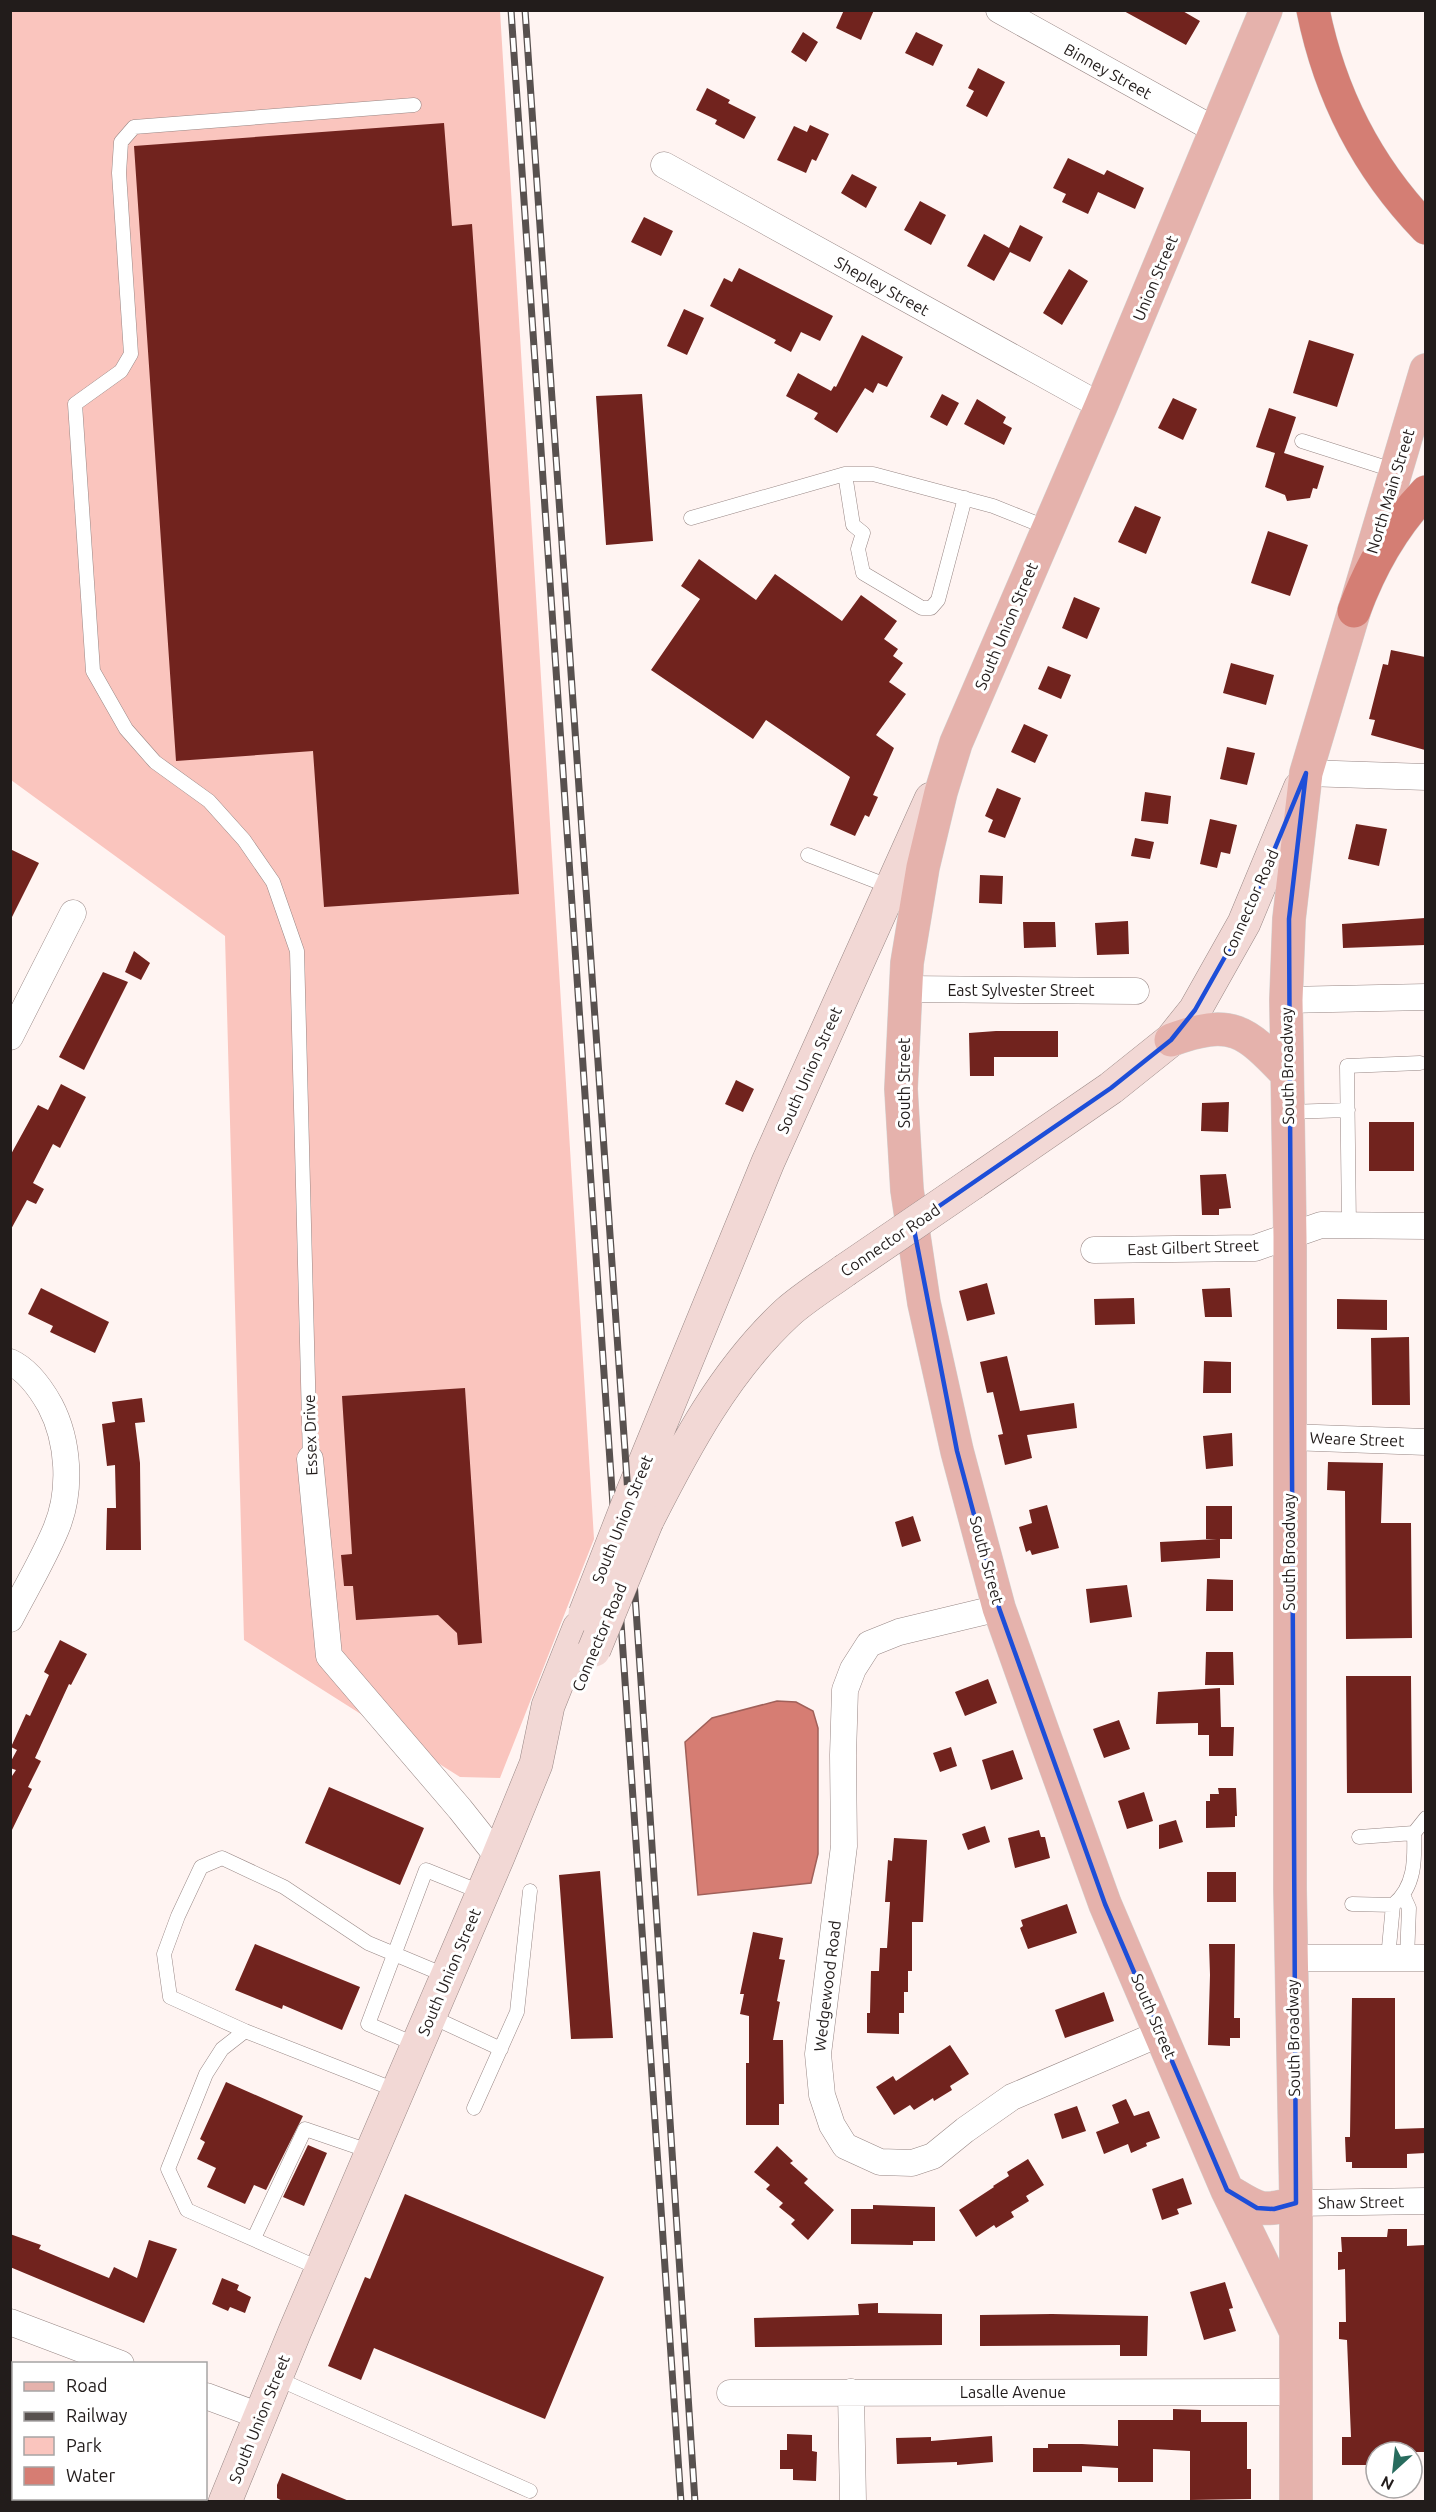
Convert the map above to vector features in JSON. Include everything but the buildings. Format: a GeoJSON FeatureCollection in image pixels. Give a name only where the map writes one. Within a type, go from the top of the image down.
{"type":"FeatureCollection","features":[{"type":"Feature","properties":{"kind":"highway"},"geometry":{"type":"LineString","coordinates":[[1313,10],[1328,71],[1355,133],[1392,190],[1425,228]]}},
{"type":"Feature","properties":{"kind":"highway"},"geometry":{"type":"LineString","coordinates":[[1354,611],[1376,562],[1398,527],[1425,492]]}},
{"type":"Feature","properties":{"kind":"main road","name":"Union Street"},"geometry":{"type":"LineString","coordinates":[[1045,536],[1266,10]]}},
{"type":"Feature","properties":{"kind":"main road","name":"North Main Street"},"geometry":{"type":"LineString","coordinates":[[1354,611],[1425,370]]}},
{"type":"Feature","properties":{"kind":"main road","name":"South Union Street"},"geometry":{"type":"LineString","coordinates":[[225,2502],[321,2269],[536,1764],[548,1706],[586,1639],[638,1511],[768,1162],[956,743],[1045,536]]}},
{"type":"Feature","properties":{"kind":"main road","name":"South Broadway"},"geometry":{"type":"LineString","coordinates":[[1296,2502],[1296,2203],[1291,1958],[1290,1237],[1286,1000],[1289,919],[1306,772],[1354,611]]}},
{"type":"Feature","properties":{"kind":"main road","name":"South Street"},"geometry":{"type":"LineString","coordinates":[[956,743],[941,792],[923,867],[907,963],[901,1089],[907,1190],[924,1303],[957,1451],[999,1608],[1105,1904],[1227,2190],[1296,2332]]}},
{"type":"Feature","properties":{"kind":"main road","name":"Connector Road"},"geometry":{"type":"LineString","coordinates":[[638,1511],[744,1358],[789,1311],[1111,1088],[1171,1040],[1196,1010],[1244,923],[1306,772]]}},
{"type":"Feature","properties":{"kind":"main road"},"geometry":{"type":"LineString","coordinates":[[1171,1040],[1200,1029],[1239,1032],[1254,1040],[1287,1074]]}},
{"type":"Feature","properties":{"kind":"main road"},"geometry":{"type":"LineString","coordinates":[[1227,2190],[1257,2208],[1274,2209],[1296,2203]]}},
{"type":"Feature","properties":{"kind":"street","name":"Binney Street"},"geometry":{"type":"LineString","coordinates":[[999,10],[1217,131]]}},
{"type":"Feature","properties":{"kind":"street","name":"Shepley Street"},"geometry":{"type":"LineString","coordinates":[[664,165],[1101,406]]}},
{"type":"Feature","properties":{"kind":"street"},"geometry":{"type":"LineString","coordinates":[[1306,772],[1425,777]]}},
{"type":"Feature","properties":{"kind":"street"},"geometry":{"type":"LineString","coordinates":[[10,1036],[73,913]]}},
{"type":"Feature","properties":{"kind":"street","name":"East Sylvester Street"},"geometry":{"type":"LineString","coordinates":[[906,989],[1136,991]]}},
{"type":"Feature","properties":{"kind":"street"},"geometry":{"type":"LineString","coordinates":[[1286,1000],[1425,997]]}},
{"type":"Feature","properties":{"kind":"street","name":"East Gilbert Street"},"geometry":{"type":"LineString","coordinates":[[1094,1250],[1255,1248],[1321,1225],[1425,1226]]}},
{"type":"Feature","properties":{"kind":"street"},"geometry":{"type":"LineString","coordinates":[[10,1362],[18,1365],[41,1389],[60,1424],[66,1461],[64,1498],[57,1528],[10,1619]]}},
{"type":"Feature","properties":{"kind":"street","name":"Weare Street"},"geometry":{"type":"LineString","coordinates":[[1289,1437],[1425,1442]]}},
{"type":"Feature","properties":{"kind":"street","name":"Essex Drive"},"geometry":{"type":"LineString","coordinates":[[310,1459],[329,1656],[460,1809],[498,1857]]}},
{"type":"Feature","properties":{"kind":"street","name":"Wedgewood Road"},"geometry":{"type":"LineString","coordinates":[[999,1608],[899,1632],[869,1644],[853,1669],[845,1690],[844,1846],[818,2054],[822,2095],[832,2125],[845,2146],[880,2162],[912,2163],[933,2156],[1012,2097],[1161,2032]]}},
{"type":"Feature","properties":{"kind":"street"},"geometry":{"type":"LineString","coordinates":[[1291,1958],[1407,1958]]}},
{"type":"Feature","properties":{"kind":"street","name":"Shaw Street"},"geometry":{"type":"LineString","coordinates":[[1296,2203],[1425,2201]]}},
{"type":"Feature","properties":{"kind":"street"},"geometry":{"type":"LineString","coordinates":[[10,2322],[116,2362]]}},
{"type":"Feature","properties":{"kind":"street"},"geometry":{"type":"LineString","coordinates":[[852,2392],[853,2502]]}},
{"type":"Feature","properties":{"kind":"street","name":"Lasalle Avenue"},"geometry":{"type":"LineString","coordinates":[[730,2393],[1297,2392]]}},
{"type":"Feature","properties":{"kind":"street"},"geometry":{"type":"LineString","coordinates":[[207,2396],[260,2416]]}},
{"type":"Feature","properties":{"kind":"lane","name":"Essex Drive"},"geometry":{"type":"LineString","coordinates":[[310,1459],[297,951],[273,882],[244,840],[209,801],[155,762],[126,729],[93,671],[75,404],[121,371],[131,354],[119,173],[121,142],[134,127],[414,105]]}},
{"type":"Feature","properties":{"kind":"lane"},"geometry":{"type":"LineString","coordinates":[[1302,441],[1396,471]]}},
{"type":"Feature","properties":{"kind":"lane"},"geometry":{"type":"LineString","coordinates":[[691,518],[845,474],[873,474],[965,498],[1045,536]]}},
{"type":"Feature","properties":{"kind":"lane"},"geometry":{"type":"LineString","coordinates":[[845,474],[853,525],[863,533],[858,549],[863,573],[922,608],[931,608],[938,600],[965,498]]}},
{"type":"Feature","properties":{"kind":"lane"},"geometry":{"type":"LineString","coordinates":[[808,855],[891,886]]}},
{"type":"Feature","properties":{"kind":"lane"},"geometry":{"type":"LineString","coordinates":[[1349,1226],[1347,1065],[1420,1063]]}},
{"type":"Feature","properties":{"kind":"lane"},"geometry":{"type":"LineString","coordinates":[[1288,1112],[1348,1110]]}},
{"type":"Feature","properties":{"kind":"lane"},"geometry":{"type":"LineString","coordinates":[[1407,1958],[1398,1901],[1412,1874],[1415,1858],[1413,1833],[1425,1818]]}},
{"type":"Feature","properties":{"kind":"lane"},"geometry":{"type":"LineString","coordinates":[[1359,1837],[1413,1833]]}},
{"type":"Feature","properties":{"kind":"lane"},"geometry":{"type":"LineString","coordinates":[[398,2091],[245,2031],[170,1998],[164,1954],[178,1916],[201,1867],[222,1858],[284,1887],[368,1943],[447,1976]]}},
{"type":"Feature","properties":{"kind":"lane"},"geometry":{"type":"LineString","coordinates":[[483,1893],[426,1870],[368,2024],[424,2031],[501,2049]]}},
{"type":"Feature","properties":{"kind":"lane"},"geometry":{"type":"LineString","coordinates":[[474,2108],[517,2012],[530,1891]]}},
{"type":"Feature","properties":{"kind":"lane"},"geometry":{"type":"LineString","coordinates":[[1352,1904],[1398,1901],[1409,1908],[1407,1958]]}},
{"type":"Feature","properties":{"kind":"lane"},"geometry":{"type":"LineString","coordinates":[[245,2031],[222,2049],[206,2074],[168,2169],[187,2210],[321,2269]]}},
{"type":"Feature","properties":{"kind":"lane"},"geometry":{"type":"LineString","coordinates":[[254,2238],[305,2129],[372,2152]]}},
{"type":"Feature","properties":{"kind":"lane"},"geometry":{"type":"LineString","coordinates":[[276,2378],[530,2491]]}},
{"type":"Feature","properties":{"kind":"highlighted area"},"geometry":{"type":"Polygon","coordinates":[[[1306,773],[1289,919],[1296,2203],[1274,2209],[1257,2208],[1227,2190],[1105,1904],[999,1608],[957,1451],[913,1224],[1111,1088],[1171,1040],[1195,1010],[1244,923],[1306,773]]]}},
{"type":"Feature","properties":{"kind":"green space"},"geometry":{"type":"Polygon","coordinates":[[[11,11],[500,11],[594,1539],[500,1778],[460,1777],[244,1640],[225,936],[11,780],[11,11]]]}},
{"type":"Feature","properties":{"kind":"water"},"geometry":{"type":"Polygon","coordinates":[[[777,1701],[796,1702],[813,1711],[818,1728],[818,1854],[811,1883],[698,1895],[685,1742],[712,1718],[777,1701]]]}},
{"type":"Feature","properties":{"kind":"railway"},"geometry":{"type":"LineString","coordinates":[[511,10],[681,2502]]}},
{"type":"Feature","properties":{"kind":"railway"},"geometry":{"type":"LineString","coordinates":[[525,10],[645,1739],[695,2502]]}}]}
